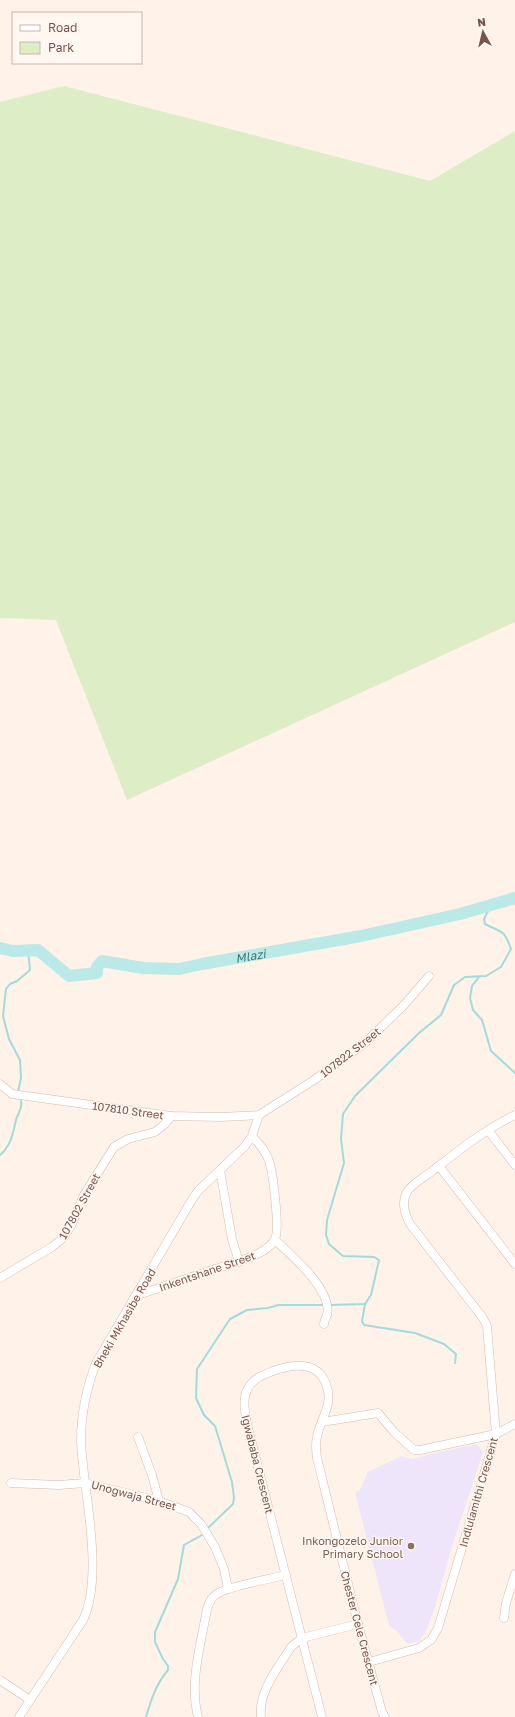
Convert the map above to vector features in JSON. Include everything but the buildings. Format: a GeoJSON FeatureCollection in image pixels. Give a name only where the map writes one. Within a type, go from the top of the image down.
{"type":"FeatureCollection","features":[{"type":"Feature","properties":{"kind":"street","name":"107822 Street"},"geometry":{"type":"LineString","coordinates":[[259,1115],[314,1080],[366,1042],[400,1010],[429,976]]}},
{"type":"Feature","properties":{"kind":"street","name":"107810 Street"},"geometry":{"type":"LineString","coordinates":[[0,1084],[12,1094],[171,1116],[221,1117],[259,1115]]}},
{"type":"Feature","properties":{"kind":"street"},"geometry":{"type":"LineString","coordinates":[[259,1115],[252,1136],[264,1151],[271,1168],[277,1226],[275,1240],[306,1271],[321,1291],[326,1302],[327,1315],[324,1324]]}},
{"type":"Feature","properties":{"kind":"street","name":"Indlulamithi Crescent"},"geometry":{"type":"LineString","coordinates":[[369,1662],[419,1648],[431,1640],[438,1628],[496,1434],[487,1326],[410,1224],[404,1208],[404,1199],[412,1187],[439,1166],[488,1130],[515,1115]]}},
{"type":"Feature","properties":{"kind":"street","name":"107802 Street"},"geometry":{"type":"LineString","coordinates":[[0,1278],[52,1247],[63,1238],[84,1195],[114,1146],[128,1139],[155,1132],[165,1124],[171,1116]]}},
{"type":"Feature","properties":{"kind":"street"},"geometry":{"type":"LineString","coordinates":[[488,1130],[515,1165]]}},
{"type":"Feature","properties":{"kind":"street","name":"Bheki Mkhasibe Road"},"geometry":{"type":"LineString","coordinates":[[19,1717],[83,1620],[90,1603],[92,1592],[92,1548],[81,1441],[87,1393],[96,1363],[193,1198],[245,1146],[252,1136]]}},
{"type":"Feature","properties":{"kind":"street"},"geometry":{"type":"LineString","coordinates":[[439,1166],[515,1264]]}},
{"type":"Feature","properties":{"kind":"street"},"geometry":{"type":"LineString","coordinates":[[220,1170],[232,1239],[239,1262]]}},
{"type":"Feature","properties":{"kind":"street","name":"Inkentshane Street"},"geometry":{"type":"LineString","coordinates":[[135,1296],[239,1262],[260,1253],[275,1240]]}},
{"type":"Feature","properties":{"kind":"street","name":"Igwababa Crescent"},"geometry":{"type":"LineString","coordinates":[[322,1422],[328,1407],[329,1394],[322,1376],[306,1366],[294,1365],[261,1375],[252,1382],[246,1393],[244,1409],[247,1424],[322,1717]]}},
{"type":"Feature","properties":{"kind":"street"},"geometry":{"type":"LineString","coordinates":[[322,1422],[378,1413],[394,1432],[414,1450],[430,1450],[496,1434],[515,1424]]}},
{"type":"Feature","properties":{"kind":"street","name":"Chester Cele Crescent"},"geometry":{"type":"LineString","coordinates":[[322,1422],[317,1437],[317,1458],[358,1624],[382,1712],[385,1717]]}},
{"type":"Feature","properties":{"kind":"street"},"geometry":{"type":"LineString","coordinates":[[138,1437],[152,1475],[159,1501]]}},
{"type":"Feature","properties":{"kind":"street"},"geometry":{"type":"LineString","coordinates":[[11,1483],[59,1485],[85,1482]]}},
{"type":"Feature","properties":{"kind":"street","name":"Unogwaja Street"},"geometry":{"type":"LineString","coordinates":[[85,1482],[159,1501],[189,1512],[198,1520],[220,1558],[228,1589]]}},
{"type":"Feature","properties":{"kind":"street"},"geometry":{"type":"LineString","coordinates":[[504,1618],[506,1603],[515,1574]]}},
{"type":"Feature","properties":{"kind":"street"},"geometry":{"type":"LineString","coordinates":[[198,1717],[194,1694],[195,1683],[206,1609],[211,1600],[217,1594],[228,1589],[286,1575]]}},
{"type":"Feature","properties":{"kind":"street"},"geometry":{"type":"LineString","coordinates":[[261,1717],[261,1702],[268,1686],[291,1647],[302,1638],[358,1624]]}},
{"type":"Feature","properties":{"kind":"street"},"geometry":{"type":"LineString","coordinates":[[0,1680],[30,1700]]}},
{"type":"Feature","properties":{"kind":"shaded area","name":"Inkongozelo Junior Primary School"},"geometry":{"type":"Polygon","coordinates":[[[476,1444],[483,1452],[449,1556],[436,1604],[426,1631],[419,1641],[407,1644],[397,1631],[390,1627],[355,1492],[360,1490],[368,1472],[401,1456],[411,1459],[476,1444]]]}},
{"type":"Feature","properties":{"kind":"green space"},"geometry":{"type":"Polygon","coordinates":[[[64,86],[430,181],[515,131],[515,622],[127,800],[56,620],[0,618],[0,102],[64,86]]]}},
{"type":"Feature","properties":{"kind":"waterway","name":"Mlazi"},"geometry":{"type":"LineString","coordinates":[[0,948],[13,951],[38,950],[69,976],[97,973],[97,967],[102,961],[143,968],[179,969],[361,936],[460,914],[515,898]]}},
{"type":"Feature","properties":{"kind":"waterway"},"geometry":{"type":"LineString","coordinates":[[330,1305],[365,1304],[371,1295],[379,1260],[374,1257],[343,1256],[329,1244],[326,1235],[327,1220],[344,1163],[341,1139],[343,1114],[355,1096],[419,1033],[441,1015],[454,985],[465,977],[486,976],[501,967],[511,949],[502,932],[485,924],[484,919],[491,905]]}},
{"type":"Feature","properties":{"kind":"waterway"},"geometry":{"type":"LineString","coordinates":[[18,1092],[21,1078],[20,1060],[9,1039],[3,1016],[6,989],[10,984],[17,981],[30,970],[28,950]]}},
{"type":"Feature","properties":{"kind":"waterway"},"geometry":{"type":"LineString","coordinates":[[479,977],[472,986],[470,998],[473,1010],[482,1020],[491,1051],[515,1073]]}},
{"type":"Feature","properties":{"kind":"waterway"},"geometry":{"type":"LineString","coordinates":[[0,1155],[7,1148],[11,1139],[21,1108],[21,1101]]}},
{"type":"Feature","properties":{"kind":"waterway"},"geometry":{"type":"LineString","coordinates":[[365,1304],[362,1321],[364,1325],[415,1333],[444,1344],[456,1354],[455,1363]]}},
{"type":"Feature","properties":{"kind":"waterway"},"geometry":{"type":"LineString","coordinates":[[208,1528],[233,1504],[234,1498],[232,1482],[215,1426],[204,1415],[196,1398],[197,1369],[230,1319],[247,1310],[268,1308],[278,1305],[326,1305]]}},
{"type":"Feature","properties":{"kind":"waterway"},"geometry":{"type":"LineString","coordinates":[[146,1717],[157,1687],[168,1670],[168,1666],[155,1642],[155,1632],[178,1579],[184,1545],[202,1535]]}},
{"type":"Feature","properties":{"kind":"place","name":"Inkongozelo Junior Primary School"},"geometry":{"type":"Point","coordinates":[411,1546]}}]}
